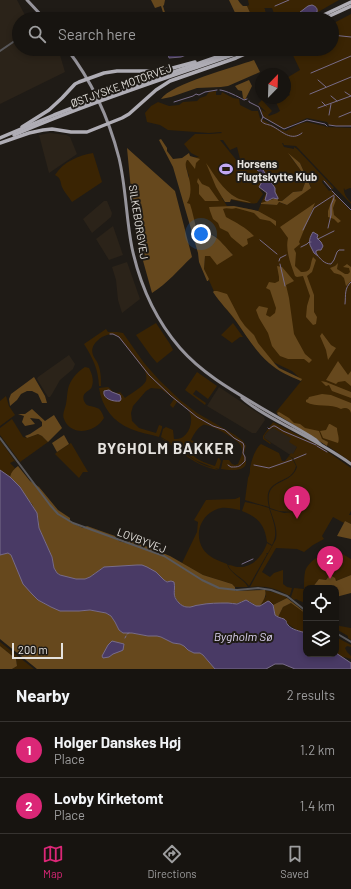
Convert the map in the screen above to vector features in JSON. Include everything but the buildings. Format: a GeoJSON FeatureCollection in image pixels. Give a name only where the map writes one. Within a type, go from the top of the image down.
{"type":"FeatureCollection","features":[{"type":"Feature","properties":{"kind":"highway"},"geometry":{"type":"LineString","coordinates":[[330,12],[351,2]]}},
{"type":"Feature","properties":{"kind":"highway"},"geometry":{"type":"LineString","coordinates":[[338,12],[351,6]]}},
{"type":"Feature","properties":{"kind":"highway"},"geometry":{"type":"LineString","coordinates":[[2,138],[49,110],[75,84],[86,79],[116,71],[153,71],[169,69],[218,56]]}},
{"type":"Feature","properties":{"kind":"highway","name":"ØSTJYSKE MOTORVEJ"},"geometry":{"type":"LineString","coordinates":[[2,138],[93,100],[221,56]]}},
{"type":"Feature","properties":{"kind":"highway","name":"ØSTJYSKE MOTORVEJ"},"geometry":{"type":"LineString","coordinates":[[0,142],[96,102],[229,56]]}},
{"type":"Feature","properties":{"kind":"highway"},"geometry":{"type":"LineString","coordinates":[[0,142],[36,131],[52,129],[71,132],[87,132],[129,114],[156,90],[170,81],[240,56]]}},
{"type":"Feature","properties":{"kind":"main road"},"geometry":{"type":"LineString","coordinates":[[27,0],[36,12]]}},
{"type":"Feature","properties":{"kind":"main road","name":"SILKEBORGVEJ"},"geometry":{"type":"LineString","coordinates":[[71,56],[94,92],[108,124],[119,158],[132,247],[137,268],[150,304],[166,331],[180,349],[205,372],[239,395],[310,436],[351,464]]}},
{"type":"Feature","properties":{"kind":"street"},"geometry":{"type":"LineString","coordinates":[[0,51],[12,43]]}},
{"type":"Feature","properties":{"kind":"street","name":"LOVBYVEJ"},"geometry":{"type":"LineString","coordinates":[[0,438],[50,505],[58,514],[73,523],[164,556],[219,588],[237,590],[258,588],[271,590],[287,596],[303,609]]}},
{"type":"Feature","properties":{"kind":"street"},"geometry":{"type":"LineString","coordinates":[[339,635],[351,642]]}},
{"type":"Feature","properties":{"kind":"shaded area"},"geometry":{"type":"Polygon","coordinates":[[[0,0],[17,0],[23,12],[12,12],[12,56],[60,56],[65,72],[0,104],[0,0]]]}},
{"type":"Feature","properties":{"kind":"shaded area"},"geometry":{"type":"Polygon","coordinates":[[[151,0],[165,0],[163,6],[165,12],[163,12],[161,6],[155,8],[151,0]]]}},
{"type":"Feature","properties":{"kind":"shaded area"},"geometry":{"type":"Polygon","coordinates":[[[229,0],[238,0],[243,6],[247,6],[250,12],[235,12],[229,0]]]}},
{"type":"Feature","properties":{"kind":"shaded area"},"geometry":{"type":"Polygon","coordinates":[[[248,0],[339,0],[318,12],[312,5],[300,12],[273,12],[272,8],[264,8],[266,12],[250,12],[247,6],[249,5],[248,0]]]}},
{"type":"Feature","properties":{"kind":"shaded area"},"geometry":{"type":"Polygon","coordinates":[[[351,14],[351,126],[329,125],[327,122],[307,118],[283,129],[263,117],[261,109],[267,113],[258,104],[266,104],[272,111],[268,115],[269,116],[280,111],[277,104],[291,104],[291,75],[300,70],[293,56],[339,56],[339,20],[351,14]]]}},
{"type":"Feature","properties":{"kind":"shaded area"},"geometry":{"type":"Polygon","coordinates":[[[254,60],[258,68],[255,68],[255,74],[228,86],[197,88],[161,99],[167,93],[177,88],[218,71],[254,60]]]}},
{"type":"Feature","properties":{"kind":"shaded area"},"geometry":{"type":"Polygon","coordinates":[[[249,80],[252,86],[245,100],[243,98],[242,91],[238,90],[235,86],[249,80]]]}},
{"type":"Feature","properties":{"kind":"shaded area"},"geometry":{"type":"Polygon","coordinates":[[[216,91],[216,95],[221,95],[222,92],[233,98],[239,99],[240,105],[252,111],[258,111],[260,118],[279,129],[286,131],[299,124],[307,122],[327,127],[351,128],[351,188],[345,190],[344,188],[344,192],[351,204],[296,146],[284,145],[282,143],[284,147],[294,149],[294,147],[297,149],[334,188],[332,189],[323,180],[322,182],[329,191],[331,190],[351,211],[351,462],[312,435],[278,415],[276,412],[302,380],[292,371],[273,362],[255,348],[216,296],[204,269],[205,256],[233,255],[215,236],[197,230],[187,203],[189,176],[185,164],[187,158],[199,157],[191,153],[184,144],[195,134],[222,133],[168,130],[160,125],[147,122],[145,113],[151,106],[158,102],[169,106],[179,105],[183,102],[197,101],[206,96],[209,92],[216,91]],[[220,140],[242,167],[237,147],[230,150],[223,140],[220,140]],[[289,155],[302,172],[305,183],[302,191],[293,192],[282,201],[261,203],[266,193],[258,187],[263,194],[257,203],[245,203],[222,198],[227,206],[258,211],[261,204],[277,205],[278,202],[287,205],[311,187],[300,163],[289,155]]]}},
{"type":"Feature","properties":{"kind":"shaded area"},"geometry":{"type":"Polygon","coordinates":[[[50,133],[70,137],[77,154],[49,173],[39,135],[50,133]]]}},
{"type":"Feature","properties":{"kind":"shaded area"},"geometry":{"type":"Polygon","coordinates":[[[161,139],[173,159],[182,158],[189,153],[190,156],[200,159],[196,163],[195,169],[188,160],[186,162],[190,182],[190,197],[187,203],[190,204],[197,230],[215,236],[233,255],[217,265],[210,256],[205,256],[204,269],[209,279],[208,281],[199,262],[198,253],[173,167],[159,140],[161,139]]]}},
{"type":"Feature","properties":{"kind":"shaded area"},"geometry":{"type":"Polygon","coordinates":[[[127,148],[175,191],[192,257],[168,281],[152,293],[135,232],[127,148]]]}},
{"type":"Feature","properties":{"kind":"shaded area"},"geometry":{"type":"Polygon","coordinates":[[[93,153],[102,182],[72,202],[63,189],[59,179],[55,175],[62,166],[72,160],[82,155],[93,153]]]}},
{"type":"Feature","properties":{"kind":"shaded area"},"geometry":{"type":"Polygon","coordinates":[[[288,153],[300,163],[311,188],[287,205],[279,202],[277,205],[261,204],[277,198],[278,201],[282,201],[293,192],[302,191],[305,183],[302,172],[288,153]]]}},
{"type":"Feature","properties":{"kind":"shaded area"},"geometry":{"type":"Polygon","coordinates":[[[206,163],[227,191],[237,198],[251,203],[231,199],[230,202],[225,202],[216,187],[206,163]]]}},
{"type":"Feature","properties":{"kind":"shaded area"},"geometry":{"type":"Polygon","coordinates":[[[198,178],[202,184],[209,187],[219,201],[205,201],[199,194],[199,185],[197,182],[198,178]]]}},
{"type":"Feature","properties":{"kind":"shaded area"},"geometry":{"type":"Polygon","coordinates":[[[333,197],[336,200],[333,208],[334,215],[341,221],[338,223],[334,219],[328,217],[328,211],[333,197]]]}},
{"type":"Feature","properties":{"kind":"shaded area"},"geometry":{"type":"Polygon","coordinates":[[[104,201],[107,201],[112,213],[111,217],[92,233],[83,219],[104,201]]]}},
{"type":"Feature","properties":{"kind":"shaded area"},"geometry":{"type":"Polygon","coordinates":[[[315,203],[299,242],[300,244],[294,249],[296,253],[295,266],[301,272],[309,270],[313,257],[316,260],[312,272],[307,276],[314,295],[314,312],[317,317],[316,324],[313,325],[306,317],[310,296],[303,276],[295,276],[288,253],[288,238],[280,227],[315,203]]]}},
{"type":"Feature","properties":{"kind":"shaded area"},"geometry":{"type":"Polygon","coordinates":[[[234,206],[258,211],[276,221],[276,226],[270,221],[260,219],[254,213],[236,208],[223,209],[226,217],[237,223],[254,236],[247,239],[248,244],[243,247],[231,237],[228,232],[220,228],[218,223],[213,219],[209,207],[234,206]]]}},
{"type":"Feature","properties":{"kind":"shaded area"},"geometry":{"type":"Polygon","coordinates":[[[113,226],[123,255],[109,260],[96,239],[113,226]]]}},
{"type":"Feature","properties":{"kind":"shaded area"},"geometry":{"type":"Polygon","coordinates":[[[127,262],[140,299],[122,313],[112,267],[127,262]]]}},
{"type":"Feature","properties":{"kind":"shaded area"},"geometry":{"type":"Polygon","coordinates":[[[338,263],[337,269],[345,274],[350,272],[349,268],[343,267],[347,264],[351,267],[351,281],[346,286],[344,278],[341,275],[334,273],[330,268],[338,263]]]}},
{"type":"Feature","properties":{"kind":"shaded area"},"geometry":{"type":"Polygon","coordinates":[[[277,266],[282,267],[294,281],[286,285],[294,334],[305,354],[312,360],[309,363],[304,359],[288,359],[280,356],[272,346],[268,333],[256,310],[259,306],[268,308],[266,315],[270,317],[275,313],[276,308],[270,290],[266,288],[269,282],[275,283],[279,281],[277,266]]]}},
{"type":"Feature","properties":{"kind":"shaded area"},"geometry":{"type":"Polygon","coordinates":[[[213,292],[227,294],[240,319],[254,335],[258,343],[275,364],[279,368],[302,379],[301,381],[272,366],[259,353],[213,292]]]}},
{"type":"Feature","properties":{"kind":"shaded area"},"geometry":{"type":"Polygon","coordinates":[[[156,323],[173,350],[157,363],[136,335],[156,323]]]}},
{"type":"Feature","properties":{"kind":"shaded area"},"geometry":{"type":"Polygon","coordinates":[[[233,323],[243,337],[240,337],[232,343],[221,335],[233,323]]]}},
{"type":"Feature","properties":{"kind":"shaded area"},"geometry":{"type":"Polygon","coordinates":[[[106,329],[108,332],[123,333],[144,363],[180,400],[197,413],[243,441],[246,446],[244,454],[246,457],[246,464],[244,467],[237,470],[221,469],[223,460],[229,460],[235,465],[238,464],[242,451],[241,446],[224,432],[206,425],[199,428],[191,440],[200,444],[199,446],[190,442],[189,447],[193,456],[206,463],[215,466],[219,458],[221,461],[219,469],[215,468],[218,470],[201,465],[162,439],[161,438],[193,459],[200,463],[214,468],[195,460],[161,437],[163,429],[166,427],[173,430],[174,439],[182,438],[190,428],[191,417],[188,410],[177,402],[173,408],[170,405],[174,399],[161,389],[151,388],[146,391],[133,406],[131,413],[132,421],[139,428],[156,433],[159,425],[162,426],[159,437],[131,429],[119,422],[109,413],[100,395],[99,388],[108,387],[114,393],[120,392],[125,398],[142,386],[146,381],[146,377],[145,371],[118,336],[114,334],[108,335],[98,340],[92,349],[100,372],[101,386],[99,386],[98,374],[90,354],[84,344],[106,329]]]}},
{"type":"Feature","properties":{"kind":"shaded area"},"geometry":{"type":"Polygon","coordinates":[[[322,333],[331,345],[336,348],[328,360],[326,350],[320,336],[322,333]]]}},
{"type":"Feature","properties":{"kind":"shaded area"},"geometry":{"type":"Polygon","coordinates":[[[69,355],[75,364],[73,369],[60,380],[50,397],[48,397],[37,379],[38,377],[69,355]]]}},
{"type":"Feature","properties":{"kind":"shaded area"},"geometry":{"type":"Polygon","coordinates":[[[338,361],[348,375],[351,371],[351,386],[345,381],[338,382],[336,384],[326,380],[338,361]]]}},
{"type":"Feature","properties":{"kind":"shaded area"},"geometry":{"type":"Polygon","coordinates":[[[85,367],[89,368],[93,382],[91,388],[84,395],[84,401],[88,406],[95,407],[100,410],[104,418],[95,427],[89,430],[77,431],[67,425],[63,417],[63,413],[70,382],[85,367]]]}},
{"type":"Feature","properties":{"kind":"shaded area"},"geometry":{"type":"Polygon","coordinates":[[[197,372],[217,386],[208,399],[196,390],[193,394],[206,403],[205,405],[185,390],[197,372]]]}},
{"type":"Feature","properties":{"kind":"shaded area"},"geometry":{"type":"Polygon","coordinates":[[[34,377],[45,396],[47,403],[42,403],[38,394],[32,391],[27,391],[21,394],[10,406],[9,399],[11,394],[34,377]]]}},
{"type":"Feature","properties":{"kind":"shaded area"},"geometry":{"type":"Polygon","coordinates":[[[321,381],[351,392],[351,398],[332,391],[329,385],[326,386],[321,381]]]}},
{"type":"Feature","properties":{"kind":"shaded area"},"geometry":{"type":"Polygon","coordinates":[[[219,387],[264,417],[265,420],[256,433],[252,433],[207,406],[219,387]]]}},
{"type":"Feature","properties":{"kind":"shaded area"},"geometry":{"type":"Polygon","coordinates":[[[322,394],[331,395],[351,403],[351,413],[347,408],[341,409],[333,406],[314,405],[306,402],[309,397],[322,394]]]}},
{"type":"Feature","properties":{"kind":"shaded area"},"geometry":{"type":"Polygon","coordinates":[[[6,396],[9,406],[15,415],[0,426],[0,401],[6,396]]]}},
{"type":"Feature","properties":{"kind":"shaded area"},"geometry":{"type":"Polygon","coordinates":[[[32,409],[45,421],[54,415],[62,428],[48,442],[38,434],[27,438],[25,436],[42,426],[42,422],[39,419],[30,418],[35,424],[25,426],[22,422],[24,416],[18,414],[25,414],[32,409]]]}},
{"type":"Feature","properties":{"kind":"shaded area"},"geometry":{"type":"Polygon","coordinates":[[[279,412],[294,423],[300,424],[305,428],[319,431],[322,439],[328,442],[327,446],[278,415],[277,413],[279,412]]]}},
{"type":"Feature","properties":{"kind":"shaded area"},"geometry":{"type":"Polygon","coordinates":[[[12,419],[23,437],[27,438],[38,434],[48,442],[20,462],[0,435],[0,428],[12,419]]]}},
{"type":"Feature","properties":{"kind":"shaded area"},"geometry":{"type":"Polygon","coordinates":[[[273,422],[318,445],[351,468],[351,511],[349,515],[351,515],[351,524],[345,521],[344,523],[333,517],[322,536],[324,539],[304,552],[297,549],[276,548],[262,572],[270,577],[274,573],[283,570],[283,584],[292,588],[290,595],[260,586],[250,587],[276,539],[276,527],[270,509],[284,513],[293,512],[279,511],[270,508],[270,491],[278,483],[294,473],[297,467],[293,458],[289,456],[291,453],[293,454],[297,447],[289,442],[291,438],[273,428],[267,432],[264,438],[271,443],[270,444],[263,439],[263,436],[273,422]]]}},
{"type":"Feature","properties":{"kind":"shaded area"},"geometry":{"type":"Polygon","coordinates":[[[329,424],[337,428],[339,439],[338,443],[323,438],[320,431],[326,430],[329,424]]]}},
{"type":"Feature","properties":{"kind":"shaded area"},"geometry":{"type":"Polygon","coordinates":[[[274,428],[292,438],[297,447],[292,456],[264,438],[269,430],[274,428]]]}},
{"type":"Feature","properties":{"kind":"shaded area"},"geometry":{"type":"Polygon","coordinates":[[[64,435],[69,444],[57,452],[52,443],[64,435]]]}},
{"type":"Feature","properties":{"kind":"shaded area"},"geometry":{"type":"Polygon","coordinates":[[[0,440],[17,464],[14,461],[10,463],[15,468],[10,477],[0,470],[0,440]]]}},
{"type":"Feature","properties":{"kind":"shaded area"},"geometry":{"type":"Polygon","coordinates":[[[71,443],[88,472],[83,472],[79,478],[55,454],[71,443]]]}},
{"type":"Feature","properties":{"kind":"shaded area"},"geometry":{"type":"Polygon","coordinates":[[[261,444],[279,453],[282,461],[285,461],[289,456],[292,458],[296,466],[289,476],[278,482],[269,490],[269,507],[245,500],[252,461],[255,451],[261,444]]]}},
{"type":"Feature","properties":{"kind":"shaded area"},"geometry":{"type":"Polygon","coordinates":[[[18,466],[30,481],[39,487],[58,510],[70,518],[70,522],[83,528],[87,526],[115,536],[119,541],[126,543],[130,541],[138,543],[170,556],[203,575],[232,584],[235,587],[235,591],[265,590],[260,606],[256,606],[249,601],[244,601],[235,604],[199,605],[192,607],[182,606],[175,597],[175,585],[164,580],[156,572],[104,567],[85,579],[64,577],[57,573],[54,568],[52,557],[39,528],[38,517],[32,504],[27,499],[20,487],[10,477],[18,466]]]}},
{"type":"Feature","properties":{"kind":"shaded area"},"geometry":{"type":"Polygon","coordinates":[[[240,497],[240,510],[221,508],[214,510],[204,519],[201,524],[199,536],[200,543],[205,552],[227,564],[231,571],[248,587],[235,587],[232,584],[203,575],[182,563],[197,532],[198,522],[194,520],[206,500],[235,499],[240,497]]]}},
{"type":"Feature","properties":{"kind":"shaded area"},"geometry":{"type":"Polygon","coordinates":[[[245,502],[269,508],[274,522],[275,531],[272,545],[267,542],[260,522],[242,511],[245,502]]]}},
{"type":"Feature","properties":{"kind":"shaded area"},"geometry":{"type":"Polygon","coordinates":[[[345,521],[351,524],[351,539],[337,536],[345,521]]]}},
{"type":"Feature","properties":{"kind":"shaded area"},"geometry":{"type":"Polygon","coordinates":[[[267,543],[272,546],[268,553],[266,553],[267,554],[249,586],[244,580],[231,571],[228,565],[243,567],[253,563],[263,552],[267,543]]]}},
{"type":"Feature","properties":{"kind":"shaded area"},"geometry":{"type":"Polygon","coordinates":[[[328,552],[339,552],[351,559],[351,575],[336,581],[329,576],[332,579],[330,581],[327,578],[326,580],[319,579],[314,585],[304,585],[306,568],[320,555],[328,552]]]}},
{"type":"Feature","properties":{"kind":"shaded area"},"geometry":{"type":"Polygon","coordinates":[[[8,553],[11,555],[19,573],[32,594],[38,600],[51,607],[79,611],[90,610],[106,613],[111,616],[119,630],[123,633],[157,636],[173,643],[180,644],[194,653],[200,653],[203,655],[215,669],[37,669],[0,639],[0,555],[8,553]]]}},
{"type":"Feature","properties":{"kind":"shaded area"},"geometry":{"type":"Polygon","coordinates":[[[330,575],[335,578],[336,581],[351,575],[351,593],[339,596],[339,585],[314,585],[319,579],[326,580],[330,575]]]}},
{"type":"Feature","properties":{"kind":"shaded area"},"geometry":{"type":"Polygon","coordinates":[[[294,588],[303,589],[303,602],[296,599],[294,600],[291,597],[294,588]]]}},
{"type":"Feature","properties":{"kind":"shaded area"},"geometry":{"type":"Polygon","coordinates":[[[265,590],[283,595],[287,598],[273,605],[272,603],[260,606],[266,596],[265,590]]]}},
{"type":"Feature","properties":{"kind":"shaded area"},"geometry":{"type":"Polygon","coordinates":[[[287,598],[303,612],[291,603],[283,607],[278,617],[275,615],[273,605],[287,598]]]}},
{"type":"Feature","properties":{"kind":"shaded area"},"geometry":{"type":"Polygon","coordinates":[[[291,603],[303,612],[303,632],[298,631],[278,617],[283,607],[291,603]]]}},
{"type":"Feature","properties":{"kind":"shaded area"},"geometry":{"type":"Polygon","coordinates":[[[339,626],[351,628],[351,640],[348,636],[339,631],[339,626]]]}},
{"type":"Feature","properties":{"kind":"shaded area"},"geometry":{"type":"Polygon","coordinates":[[[339,639],[351,645],[351,647],[347,646],[345,648],[351,656],[351,659],[344,658],[339,655],[339,639]]]}},
{"type":"Feature","properties":{"kind":"shaded area"},"geometry":{"type":"Polygon","coordinates":[[[0,642],[34,669],[12,669],[17,666],[16,659],[0,646],[0,642]]]}},
{"type":"Feature","properties":{"kind":"shaded area"},"geometry":{"type":"Polygon","coordinates":[[[0,646],[16,659],[17,666],[12,669],[0,669],[0,646]]]}},
{"type":"Feature","properties":{"kind":"water"},"geometry":{"type":"Polygon","coordinates":[[[312,5],[316,7],[317,12],[300,12],[312,5]]]}},
{"type":"Feature","properties":{"kind":"water"},"geometry":{"type":"Polygon","coordinates":[[[168,56],[184,56],[181,57],[169,58],[168,56]]]}},
{"type":"Feature","properties":{"kind":"water"},"geometry":{"type":"Polygon","coordinates":[[[260,162],[261,168],[275,188],[278,199],[273,198],[267,201],[265,200],[267,193],[259,187],[263,180],[262,174],[256,169],[260,162]]]}},
{"type":"Feature","properties":{"kind":"water"},"geometry":{"type":"Polygon","coordinates":[[[313,232],[318,235],[317,238],[323,246],[321,250],[316,251],[318,256],[314,253],[310,245],[310,238],[313,232]]]}},
{"type":"Feature","properties":{"kind":"water"},"geometry":{"type":"Polygon","coordinates":[[[109,390],[120,395],[120,401],[112,400],[105,396],[104,391],[109,390]]]}},
{"type":"Feature","properties":{"kind":"water","name":"Bygholm Sø"},"geometry":{"type":"Polygon","coordinates":[[[0,470],[20,487],[37,513],[39,528],[52,557],[54,568],[60,575],[76,579],[85,579],[104,567],[142,565],[156,572],[167,582],[174,582],[175,598],[185,607],[214,603],[237,604],[246,600],[256,606],[260,606],[268,601],[273,605],[275,615],[284,619],[292,628],[303,632],[303,657],[339,657],[339,655],[351,663],[351,669],[295,669],[283,664],[275,664],[266,669],[215,669],[203,655],[200,653],[194,653],[180,644],[173,643],[157,636],[123,633],[119,630],[111,616],[106,613],[90,610],[60,611],[51,607],[38,600],[23,584],[11,555],[8,553],[0,555],[0,470]]]}},
{"type":"Feature","properties":{"kind":"water"},"geometry":{"type":"Polygon","coordinates":[[[112,641],[124,644],[123,650],[109,657],[103,658],[102,656],[112,641]]]}},
{"type":"Feature","properties":{"kind":"waterway"},"geometry":{"type":"LineString","coordinates":[[275,6],[289,0]]}},
{"type":"Feature","properties":{"kind":"waterway"},"geometry":{"type":"LineString","coordinates":[[339,36],[351,37]]}},
{"type":"Feature","properties":{"kind":"waterway"},"geometry":{"type":"LineString","coordinates":[[311,73],[351,56]]}},
{"type":"Feature","properties":{"kind":"waterway"},"geometry":{"type":"LineString","coordinates":[[310,94],[351,77]]}},
{"type":"Feature","properties":{"kind":"waterway"},"geometry":{"type":"LineString","coordinates":[[318,80],[326,87]]}},
{"type":"Feature","properties":{"kind":"waterway"},"geometry":{"type":"LineString","coordinates":[[174,102],[196,94],[199,95],[205,92],[217,90]]}},
{"type":"Feature","properties":{"kind":"waterway"},"geometry":{"type":"LineString","coordinates":[[220,90],[228,92],[244,100],[247,99]]}},
{"type":"Feature","properties":{"kind":"waterway"},"geometry":{"type":"LineString","coordinates":[[345,92],[351,96]]}},
{"type":"Feature","properties":{"kind":"waterway"},"geometry":{"type":"LineString","coordinates":[[331,96],[337,101]]}},
{"type":"Feature","properties":{"kind":"waterway"},"geometry":{"type":"LineString","coordinates":[[318,108],[351,96]]}},
{"type":"Feature","properties":{"kind":"waterway"},"geometry":{"type":"LineString","coordinates":[[249,101],[259,107],[263,117],[284,129],[307,120],[325,124],[327,126]]}},
{"type":"Feature","properties":{"kind":"waterway"},"geometry":{"type":"LineString","coordinates":[[322,102],[326,106]]}},
{"type":"Feature","properties":{"kind":"waterway"},"geometry":{"type":"LineString","coordinates":[[329,115],[331,104]]}},
{"type":"Feature","properties":{"kind":"waterway"},"geometry":{"type":"LineString","coordinates":[[339,117],[351,112]]}},
{"type":"Feature","properties":{"kind":"waterway"},"geometry":{"type":"LineString","coordinates":[[263,117],[262,122],[287,135],[294,136],[302,133]]}},
{"type":"Feature","properties":{"kind":"waterway"},"geometry":{"type":"LineString","coordinates":[[329,125],[351,126]]}},
{"type":"Feature","properties":{"kind":"waterway"},"geometry":{"type":"LineString","coordinates":[[324,181],[331,189]]}},
{"type":"Feature","properties":{"kind":"waterway"},"geometry":{"type":"LineString","coordinates":[[332,191],[351,210]]}},
{"type":"Feature","properties":{"kind":"waterway"},"geometry":{"type":"LineString","coordinates":[[303,230],[314,208],[334,195]]}},
{"type":"Feature","properties":{"kind":"waterway"},"geometry":{"type":"LineString","coordinates":[[328,228],[331,215],[331,205],[334,196]]}},
{"type":"Feature","properties":{"kind":"waterway"},"geometry":{"type":"LineString","coordinates":[[318,239],[334,231]]}},
{"type":"Feature","properties":{"kind":"waterway"},"geometry":{"type":"LineString","coordinates":[[260,240],[277,254]]}},
{"type":"Feature","properties":{"kind":"waterway"},"geometry":{"type":"LineString","coordinates":[[301,247],[311,242]]}},
{"type":"Feature","properties":{"kind":"waterway"},"geometry":{"type":"LineString","coordinates":[[317,255],[321,260],[331,264],[337,252],[339,250],[344,250]]}},
{"type":"Feature","properties":{"kind":"waterway"},"geometry":{"type":"LineString","coordinates":[[279,261],[280,258],[286,255]]}},
{"type":"Feature","properties":{"kind":"waterway"},"geometry":{"type":"LineString","coordinates":[[280,264],[285,286]]}},
{"type":"Feature","properties":{"kind":"waterway"},"geometry":{"type":"LineString","coordinates":[[345,304],[346,289],[351,282]]}},
{"type":"Feature","properties":{"kind":"waterway"},"geometry":{"type":"LineString","coordinates":[[110,334],[119,337],[149,375],[171,396],[197,417],[213,426],[225,430],[234,438],[243,443],[245,461],[237,467],[231,467],[228,465]]}},
{"type":"Feature","properties":{"kind":"waterway"},"geometry":{"type":"LineString","coordinates":[[268,428],[269,429],[275,426],[316,445]]}},
{"type":"Feature","properties":{"kind":"waterway"},"geometry":{"type":"LineString","coordinates":[[317,446],[327,452]]}},
{"type":"Feature","properties":{"kind":"waterway"},"geometry":{"type":"LineString","coordinates":[[294,459],[306,454]]}},
{"type":"Feature","properties":{"kind":"waterway"},"geometry":{"type":"LineString","coordinates":[[254,465],[269,468],[292,460]]}},
{"type":"Feature","properties":{"kind":"waterway"},"geometry":{"type":"LineString","coordinates":[[242,564],[253,559]]}},
{"type":"Feature","properties":{"kind":"place","name":"Horsens Flugtskytte Klub"},"geometry":{"type":"Point","coordinates":[226,169]}},
{"type":"Feature","properties":{"kind":"place","name":"Holger Danskes Høj"},"geometry":{"type":"Point","coordinates":[297,519]}},
{"type":"Feature","properties":{"kind":"place","name":"Lovby Kirketomt"},"geometry":{"type":"Point","coordinates":[330,579]}},
{"type":"Feature","properties":{"kind":"district","name":"BYGHOLM BAKKER"},"geometry":{"type":"Point","coordinates":[166,448]}}]}
